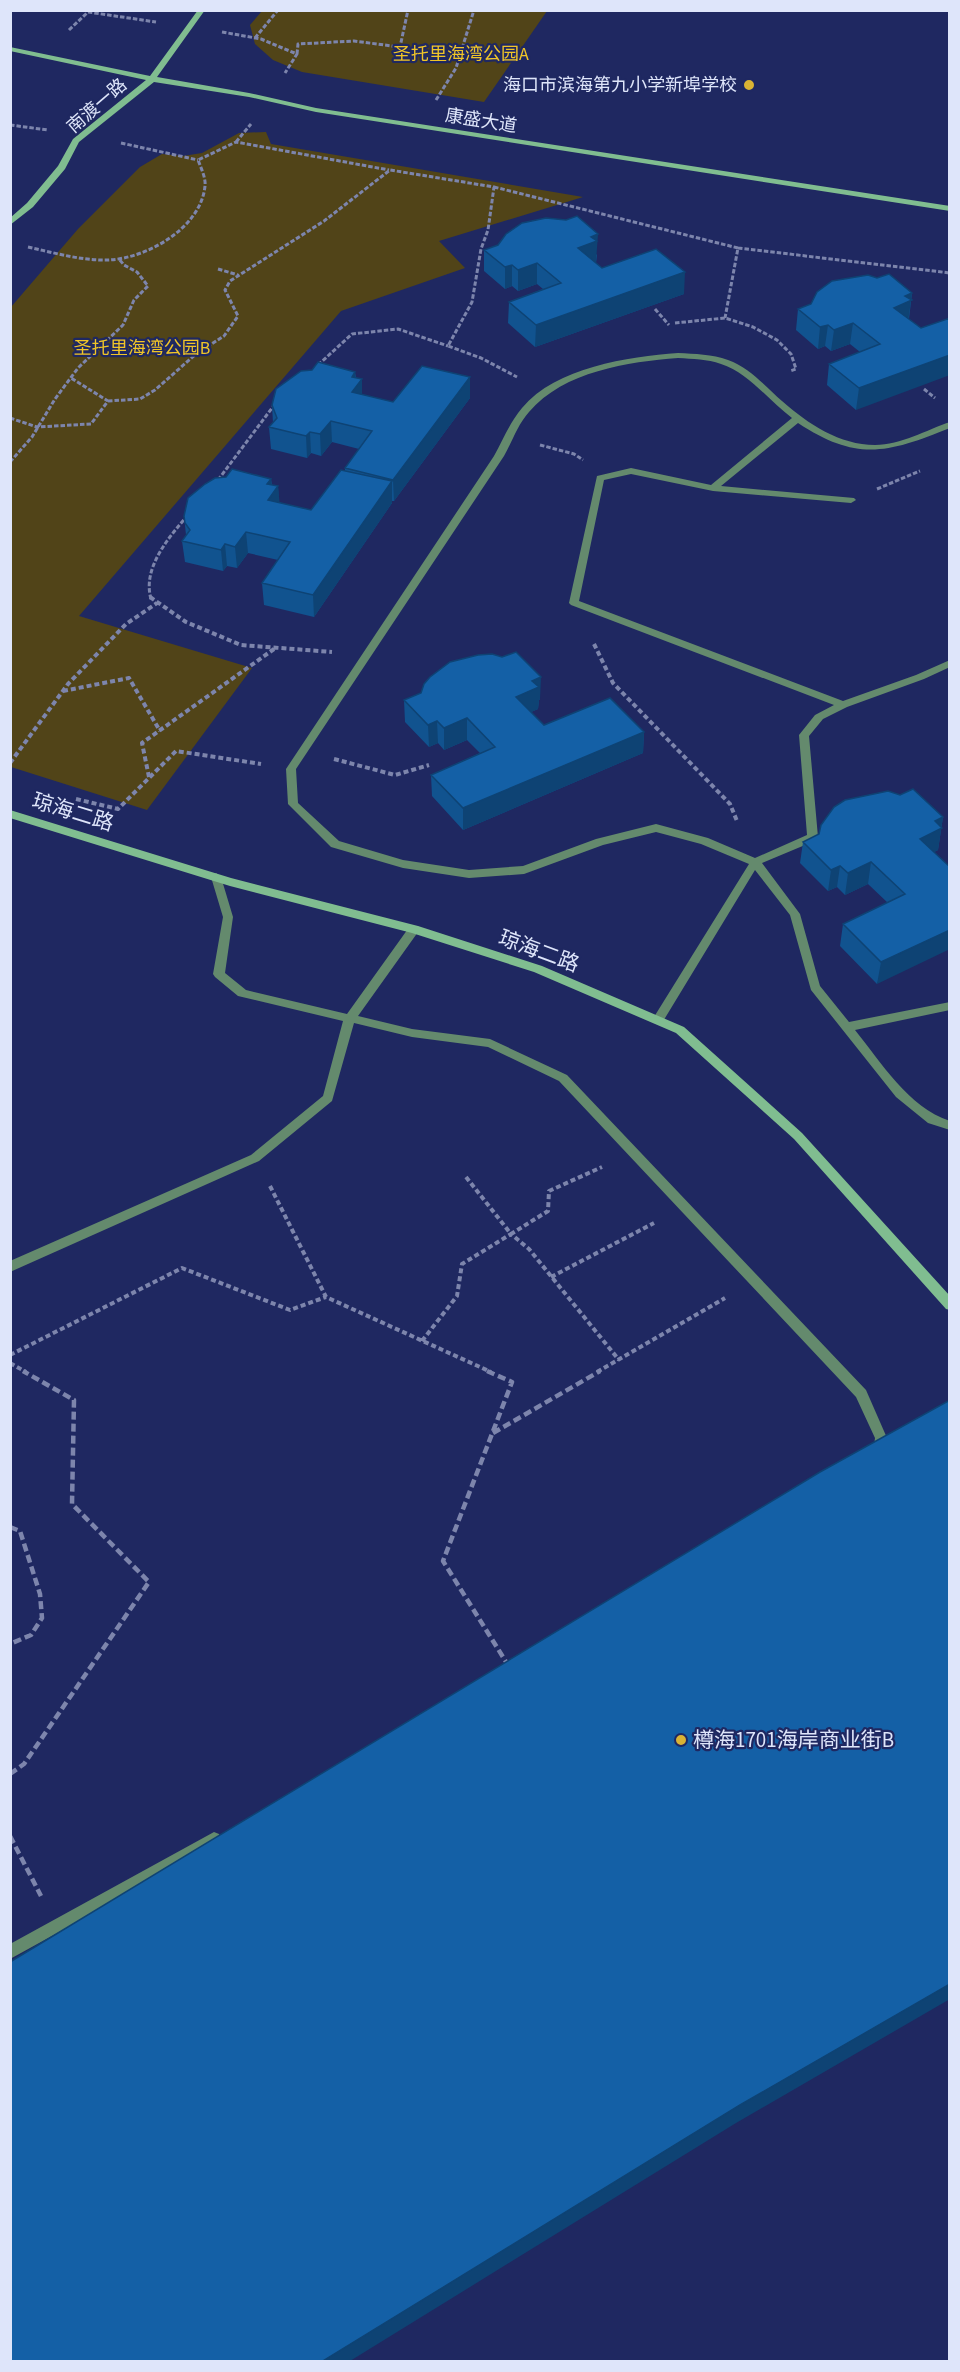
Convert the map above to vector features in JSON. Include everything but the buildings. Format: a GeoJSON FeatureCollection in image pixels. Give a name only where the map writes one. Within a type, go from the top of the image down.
{"type":"FeatureCollection","features":[{"type":"Feature","properties":{"kind":"street","name":"南渡一路"},"geometry":{"type":"LineString","coordinates":[[10,223],[30,205],[62,167],[76,141],[152,80],[202,10]]}},
{"type":"Feature","properties":{"kind":"street","name":"康盛大道"},"geometry":{"type":"LineString","coordinates":[[10,49],[152,80],[249,95],[328,112],[950,209]]}},
{"type":"Feature","properties":{"kind":"street"},"geometry":{"type":"LineString","coordinates":[[950,425],[877,448],[847,444],[820,434],[750,377],[724,362],[691,357],[641,357],[599,368],[556,384],[526,408],[510,437],[291,769],[293,804],[335,844],[403,864],[469,874],[524,870],[600,842],[656,828],[704,841],[755,862],[795,914],[814,987],[900,1094],[932,1120],[950,1126]]}},
{"type":"Feature","properties":{"kind":"street"},"geometry":{"type":"LineString","coordinates":[[713,488],[798,418]]}},
{"type":"Feature","properties":{"kind":"street"},"geometry":{"type":"LineString","coordinates":[[843,705],[574,603],[600,478],[632,471],[713,488],[851,500]]}},
{"type":"Feature","properties":{"kind":"street"},"geometry":{"type":"LineString","coordinates":[[658,1020],[755,862],[813,837],[804,735],[819,717],[843,705],[920,677],[950,663]]}},
{"type":"Feature","properties":{"kind":"street","name":"琼海二路"},"geometry":{"type":"LineString","coordinates":[[10,814],[216,877],[414,929],[538,969],[680,1030],[798,1136],[950,1305]]}},
{"type":"Feature","properties":{"kind":"street"},"geometry":{"type":"LineString","coordinates":[[216,877],[228,917],[219,974],[242,993],[411,1034],[490,1043],[563,1078],[861,1394],[881,1438],[876,1470]]}},
{"type":"Feature","properties":{"kind":"street"},"geometry":{"type":"LineString","coordinates":[[10,1267],[255,1158],[328,1098],[349,1020],[414,929]]}},
{"type":"Feature","properties":{"kind":"street"},"geometry":{"type":"LineString","coordinates":[[847,1027],[950,1006]]}},
{"type":"Feature","properties":{"kind":"street"},"geometry":{"type":"LineString","coordinates":[[10,1952],[223,1835]]}},
{"type":"Feature","properties":{"kind":"path"},"geometry":{"type":"LineString","coordinates":[[255,38],[278,10]]}},
{"type":"Feature","properties":{"kind":"path"},"geometry":{"type":"LineString","coordinates":[[297,54],[298,44],[312,42],[354,41],[400,47],[408,10]]}},
{"type":"Feature","properties":{"kind":"path"},"geometry":{"type":"LineString","coordinates":[[425,98],[437,100],[454,77],[465,48],[474,10]]}},
{"type":"Feature","properties":{"kind":"path"},"geometry":{"type":"LineString","coordinates":[[84,135],[198,160],[236,142],[494,187],[738,248],[950,273]]}},
{"type":"Feature","properties":{"kind":"path"},"geometry":{"type":"LineString","coordinates":[[21,246],[88,260],[119,259],[147,250],[166,240],[188,221],[206,186],[198,160]]}},
{"type":"Feature","properties":{"kind":"path"},"geometry":{"type":"LineString","coordinates":[[70,378],[108,401],[140,399],[155,390],[196,354],[224,336],[238,316],[225,290],[230,281],[324,221],[390,170]]}},
{"type":"Feature","properties":{"kind":"path"},"geometry":{"type":"LineString","coordinates":[[448,346],[472,302],[481,249],[488,230],[494,187]]}},
{"type":"Feature","properties":{"kind":"path"},"geometry":{"type":"LineString","coordinates":[[725,318],[738,248]]}},
{"type":"Feature","properties":{"kind":"path"},"geometry":{"type":"LineString","coordinates":[[10,462],[70,378],[123,326],[134,300],[148,286],[137,272],[124,265],[119,259]]}},
{"type":"Feature","properties":{"kind":"path"},"geometry":{"type":"LineString","coordinates":[[218,269],[239,275]]}},
{"type":"Feature","properties":{"kind":"path"},"geometry":{"type":"LineString","coordinates":[[655,309],[669,324]]}},
{"type":"Feature","properties":{"kind":"path"},"geometry":{"type":"LineString","coordinates":[[313,370],[352,334],[398,329],[481,357],[517,377],[541,397]]}},
{"type":"Feature","properties":{"kind":"path"},"geometry":{"type":"LineString","coordinates":[[215,483],[272,406],[280,399]]}},
{"type":"Feature","properties":{"kind":"path"},"geometry":{"type":"LineString","coordinates":[[10,418],[37,427],[91,424],[108,401]]}},
{"type":"Feature","properties":{"kind":"path"},"geometry":{"type":"LineString","coordinates":[[510,437],[574,454],[591,465],[600,478]]}},
{"type":"Feature","properties":{"kind":"path"},"geometry":{"type":"LineString","coordinates":[[851,500],[926,468]]}},
{"type":"Feature","properties":{"kind":"path"},"geometry":{"type":"LineString","coordinates":[[192,510],[169,536],[155,559],[148,584],[150,598],[186,622],[241,645],[310,652],[369,652]]}},
{"type":"Feature","properties":{"kind":"path"},"geometry":{"type":"LineString","coordinates":[[10,763],[63,691],[126,624],[157,603]]}},
{"type":"Feature","properties":{"kind":"path"},"geometry":{"type":"LineString","coordinates":[[574,603],[613,683],[730,804],[755,862]]}},
{"type":"Feature","properties":{"kind":"path"},"geometry":{"type":"LineString","coordinates":[[149,778],[142,742],[274,649]]}},
{"type":"Feature","properties":{"kind":"path"},"geometry":{"type":"LineString","coordinates":[[63,691],[129,678],[160,731]]}},
{"type":"Feature","properties":{"kind":"path"},"geometry":{"type":"LineString","coordinates":[[950,703],[950,732]]}},
{"type":"Feature","properties":{"kind":"path"},"geometry":{"type":"LineString","coordinates":[[303,750],[395,776],[429,765]]}},
{"type":"Feature","properties":{"kind":"path"},"geometry":{"type":"LineString","coordinates":[[75,798],[118,810],[176,751],[291,769]]}},
{"type":"Feature","properties":{"kind":"path"},"geometry":{"type":"LineString","coordinates":[[255,1158],[326,1297],[512,1382],[443,1561],[509,1666]]}},
{"type":"Feature","properties":{"kind":"path"},"geometry":{"type":"LineString","coordinates":[[422,1341],[457,1296],[462,1264],[548,1211],[549,1191],[608,1164]]}},
{"type":"Feature","properties":{"kind":"path"},"geometry":{"type":"LineString","coordinates":[[466,1177],[511,1234],[529,1249],[619,1360]]}},
{"type":"Feature","properties":{"kind":"path"},"geometry":{"type":"LineString","coordinates":[[551,1277],[685,1207]]}},
{"type":"Feature","properties":{"kind":"path"},"geometry":{"type":"LineString","coordinates":[[10,1355],[182,1268],[290,1310],[326,1297]]}},
{"type":"Feature","properties":{"kind":"path"},"geometry":{"type":"LineString","coordinates":[[492,1433],[755,1281]]}},
{"type":"Feature","properties":{"kind":"path"},"geometry":{"type":"LineString","coordinates":[[10,1363],[74,1400],[72,1504],[148,1582],[24,1764],[10,1774]]}},
{"type":"Feature","properties":{"kind":"path"},"geometry":{"type":"LineString","coordinates":[[10,1527],[20,1531],[29,1555],[40,1594],[42,1618],[31,1635],[10,1644]]}},
{"type":"Feature","properties":{"kind":"path"},"geometry":{"type":"LineString","coordinates":[[10,1836],[57,1926]]}},
{"type":"Feature","properties":{"kind":"green space","name":"圣托里海湾公园A"},"geometry":{"type":"Polygon","coordinates":[[[263,10],[547,11],[484,102],[302,72],[273,60],[255,44],[250,25],[263,10]]]}},
{"type":"Feature","properties":{"kind":"green space","name":"圣托里海湾公园B"},"geometry":{"type":"Polygon","coordinates":[[[266,132],[271,144],[583,197],[439,241],[465,268],[341,311],[79,616],[252,668],[147,810],[11,767],[11,307],[78,229],[140,167],[162,154],[183,156],[202,153],[239,133],[266,132]]]}},
{"type":"Feature","properties":{"kind":"place","name":"海口市滨海第九小学新埠学校"},"geometry":{"type":"Point","coordinates":[749,85]}},
{"type":"Feature","properties":{"kind":"place","name":"樽海1701海岸商业街B"},"geometry":{"type":"Point","coordinates":[681,1740]}}]}
